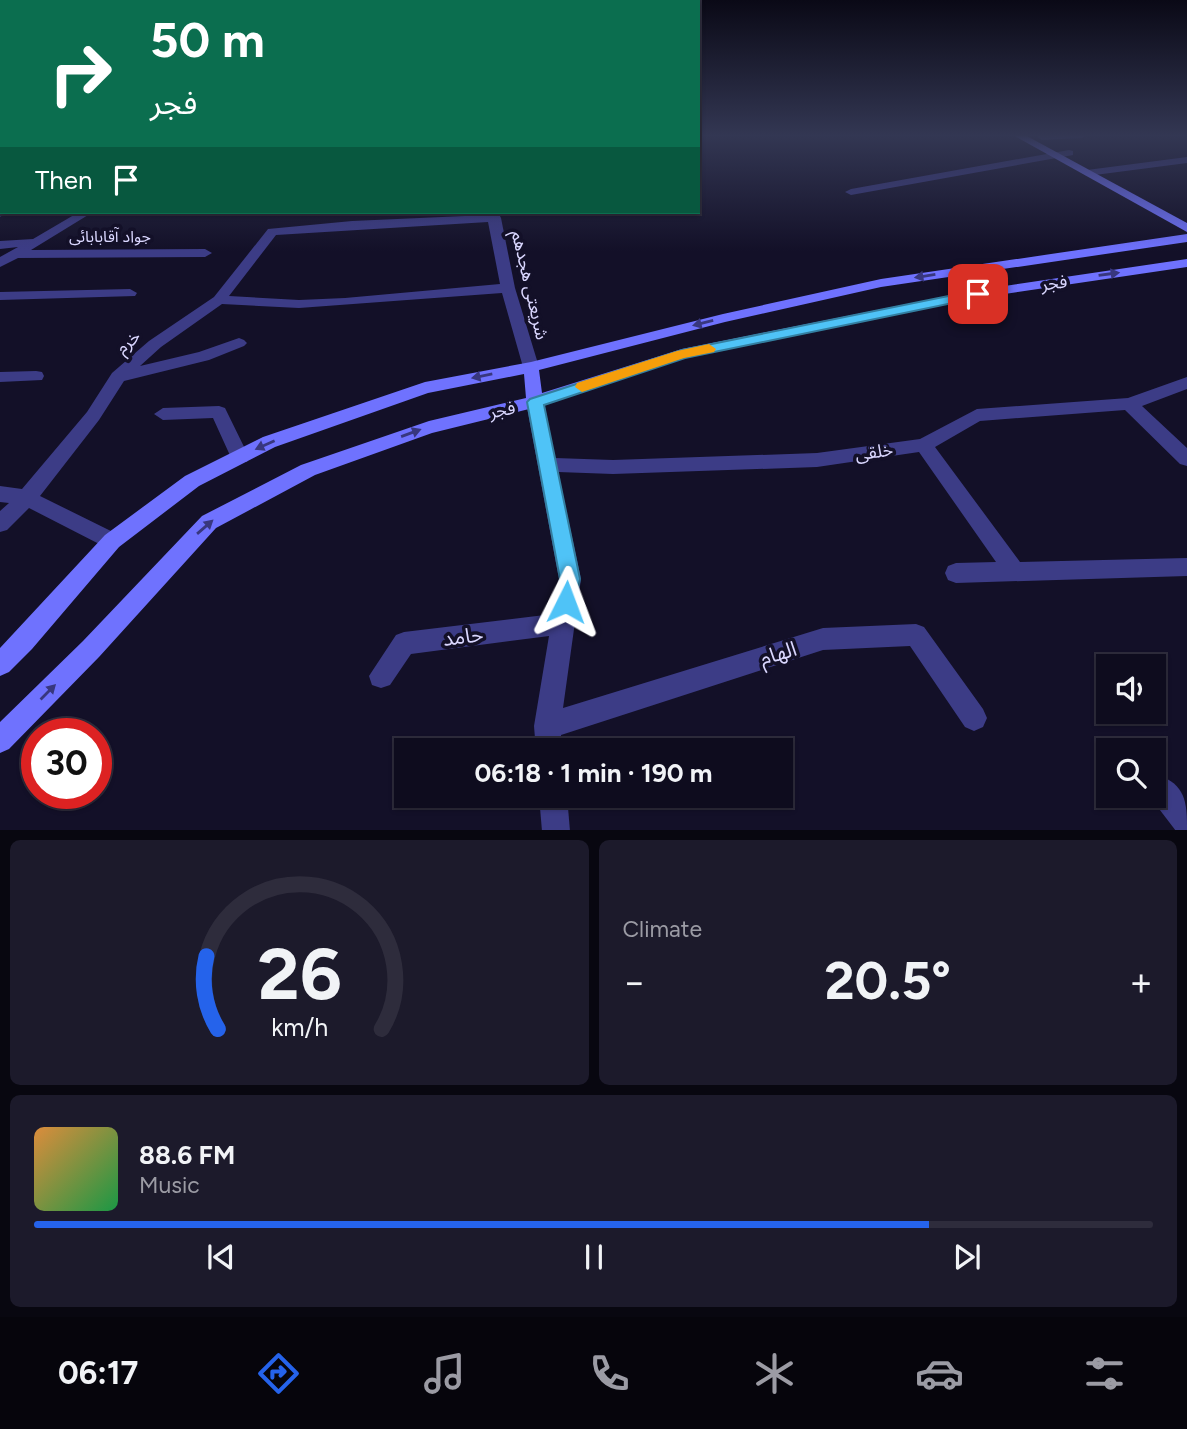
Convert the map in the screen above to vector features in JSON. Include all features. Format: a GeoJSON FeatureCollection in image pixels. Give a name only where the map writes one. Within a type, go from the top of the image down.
{"type":"FeatureCollection","features":[{"type":"Feature","properties":{"kind":"main road"},"geometry":{"type":"LineString","coordinates":[[1089,174],[1181,218]]}},
{"type":"Feature","properties":{"kind":"main road"},"geometry":{"type":"LineString","coordinates":[[1108,174],[1181,218]]}},
{"type":"Feature","properties":{"kind":"main road"},"geometry":{"type":"LineString","coordinates":[[0,664],[24,641],[112,541],[192,481],[270,442],[425,388],[531,367],[723,318],[881,283],[1184,235],[1181,232],[1181,218]]}},
{"type":"Feature","properties":{"kind":"main road","name":"فجر"},"geometry":{"type":"LineString","coordinates":[[0,740],[91,649],[209,522],[308,470],[429,427],[535,402],[682,354],[978,294],[1187,263]]}},
{"type":"Feature","properties":{"kind":"main road"},"geometry":{"type":"LineString","coordinates":[[1166,266],[1187,270]]}},
{"type":"Feature","properties":{"kind":"main road"},"geometry":{"type":"LineString","coordinates":[[531,367],[535,402]]}},
{"type":"Feature","properties":{"kind":"street"},"geometry":{"type":"LineString","coordinates":[[851,192],[952,174]]}},
{"type":"Feature","properties":{"kind":"street"},"geometry":{"type":"LineString","coordinates":[[0,263],[83,214]]}},
{"type":"Feature","properties":{"kind":"street"},"geometry":{"type":"LineString","coordinates":[[353,218],[493,215]]}},
{"type":"Feature","properties":{"kind":"street","name":"شریعتی هجدهم"},"geometry":{"type":"LineString","coordinates":[[493,215],[508,288],[531,367]]}},
{"type":"Feature","properties":{"kind":"street","name":"خرم"},"geometry":{"type":"LineString","coordinates":[[0,524],[27,498],[93,416],[118,377],[155,344],[219,300],[272,232],[353,218]]}},
{"type":"Feature","properties":{"kind":"street"},"geometry":{"type":"LineString","coordinates":[[0,245],[37,241]]}},
{"type":"Feature","properties":{"kind":"street","name":"جواد آقابابائی"},"geometry":{"type":"LineString","coordinates":[[15,254],[205,253]]}},
{"type":"Feature","properties":{"kind":"street"},"geometry":{"type":"LineString","coordinates":[[219,300],[333,303],[508,288]]}},
{"type":"Feature","properties":{"kind":"street"},"geometry":{"type":"LineString","coordinates":[[0,296],[130,293]]}},
{"type":"Feature","properties":{"kind":"street"},"geometry":{"type":"LineString","coordinates":[[118,377],[203,356],[239,343]]}},
{"type":"Feature","properties":{"kind":"street"},"geometry":{"type":"LineString","coordinates":[[0,377],[36,376]]}},
{"type":"Feature","properties":{"kind":"street","name":"خلقی"},"geometry":{"type":"LineString","coordinates":[[549,465],[613,467],[817,460],[924,445],[977,415],[1129,404],[1187,383]]}},
{"type":"Feature","properties":{"kind":"street"},"geometry":{"type":"LineString","coordinates":[[535,402],[570,579],[547,726],[548,738]]}},
{"type":"Feature","properties":{"kind":"street"},"geometry":{"type":"LineString","coordinates":[[1129,404],[1187,459]]}},
{"type":"Feature","properties":{"kind":"street"},"geometry":{"type":"LineString","coordinates":[[163,414],[219,412],[240,457]]}},
{"type":"Feature","properties":{"kind":"street"},"geometry":{"type":"LineString","coordinates":[[924,445],[1014,571]]}},
{"type":"Feature","properties":{"kind":"street"},"geometry":{"type":"LineString","coordinates":[[0,494],[27,498],[112,541]]}},
{"type":"Feature","properties":{"kind":"street"},"geometry":{"type":"LineString","coordinates":[[956,573],[1187,567]]}},
{"type":"Feature","properties":{"kind":"street","name":"حامد"},"geometry":{"type":"LineString","coordinates":[[381,676],[404,643],[562,624]]}},
{"type":"Feature","properties":{"kind":"street","name":"الهام"},"geometry":{"type":"LineString","coordinates":[[547,726],[823,639],[916,635],[974,718]]}},
{"type":"Feature","properties":{"kind":"street"},"geometry":{"type":"LineString","coordinates":[[1166,795],[1187,822]]}},
{"type":"Feature","properties":{"kind":"street"},"geometry":{"type":"LineString","coordinates":[[554,808],[556,830]]}},
{"type":"Feature","properties":{"kind":"slow traffic"},"geometry":{"type":"LineString","coordinates":[[582,387],[682,354],[709,349]]}},
{"type":"Feature","properties":{"kind":"route"},"geometry":{"type":"LineString","coordinates":[[566,602],[570,579],[535,402],[682,354],[978,294]]}}]}
